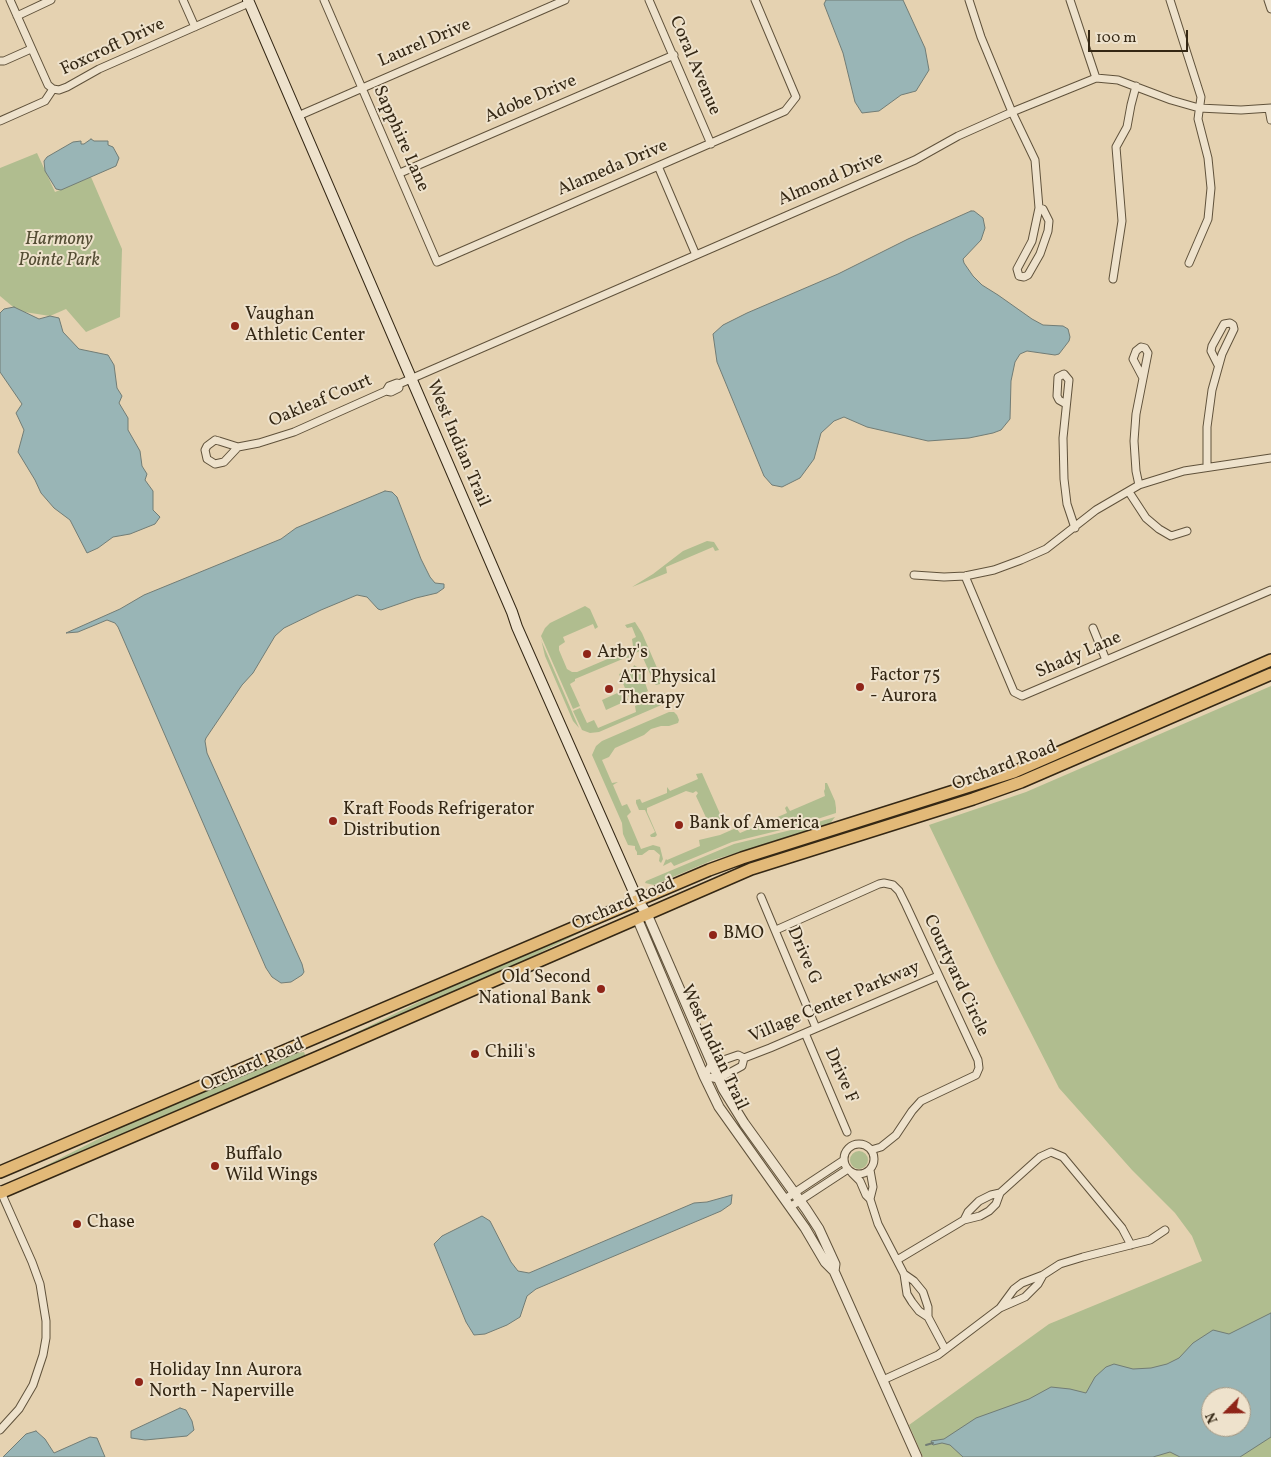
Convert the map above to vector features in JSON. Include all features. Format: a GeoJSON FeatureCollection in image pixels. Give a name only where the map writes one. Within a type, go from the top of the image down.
{"type":"FeatureCollection","features":[{"type":"Feature","properties":{"kind":"main road","name":"West Indian Trail"},"geometry":{"type":"LineString","coordinates":[[249,2],[517,627],[638,901],[642,916]]}},
{"type":"Feature","properties":{"kind":"main road","name":"Orchard Road"},"geometry":{"type":"LineString","coordinates":[[0,1172],[709,870],[1014,772],[1271,660]]}},
{"type":"Feature","properties":{"kind":"main road","name":"Orchard Road"},"geometry":{"type":"LineString","coordinates":[[0,1192],[327,1054],[751,869],[973,799],[1020,782],[1271,674]]}},
{"type":"Feature","properties":{"kind":"street","name":"Foxcroft Drive"},"geometry":{"type":"LineString","coordinates":[[10,0],[48,86],[58,90],[99,69],[249,2]]}},
{"type":"Feature","properties":{"kind":"street"},"geometry":{"type":"LineString","coordinates":[[16,16],[51,0]]}},
{"type":"Feature","properties":{"kind":"street"},"geometry":{"type":"LineString","coordinates":[[183,0],[195,27]]}},
{"type":"Feature","properties":{"kind":"street","name":"Sapphire Lane"},"geometry":{"type":"LineString","coordinates":[[325,0],[437,262]]}},
{"type":"Feature","properties":{"kind":"street","name":"Laurel Drive"},"geometry":{"type":"LineString","coordinates":[[298,116],[565,0]]}},
{"type":"Feature","properties":{"kind":"street","name":"Coral Avenue"},"geometry":{"type":"LineString","coordinates":[[649,0],[711,144]]}},
{"type":"Feature","properties":{"kind":"street","name":"Alameda Drive"},"geometry":{"type":"LineString","coordinates":[[437,262],[786,111],[796,97],[755,0]]}},
{"type":"Feature","properties":{"kind":"street"},"geometry":{"type":"LineString","coordinates":[[969,0],[981,37],[1012,112],[1035,160],[1039,208],[1032,241],[1017,269],[1019,276],[1024,277],[1028,275],[1040,254],[1048,231],[1049,221],[1043,209],[1039,208]]}},
{"type":"Feature","properties":{"kind":"street"},"geometry":{"type":"LineString","coordinates":[[1070,0],[1096,78]]}},
{"type":"Feature","properties":{"kind":"street"},"geometry":{"type":"LineString","coordinates":[[1170,0],[1200,97],[1198,119],[1208,158],[1210,188],[1208,219],[1190,263]]}},
{"type":"Feature","properties":{"kind":"street"},"geometry":{"type":"LineString","coordinates":[[1268,0],[1271,9]]}},
{"type":"Feature","properties":{"kind":"street"},"geometry":{"type":"LineString","coordinates":[[0,61],[31,49]]}},
{"type":"Feature","properties":{"kind":"street","name":"Adobe Drive"},"geometry":{"type":"LineString","coordinates":[[400,173],[674,55]]}},
{"type":"Feature","properties":{"kind":"street","name":"Almond Drive"},"geometry":{"type":"LineString","coordinates":[[411,378],[916,160],[958,136],[1096,78],[1118,80],[1198,108],[1241,110],[1270,108]]}},
{"type":"Feature","properties":{"kind":"street"},"geometry":{"type":"LineString","coordinates":[[1113,279],[1122,221],[1116,148],[1128,127],[1136,86]]}},
{"type":"Feature","properties":{"kind":"street"},"geometry":{"type":"LineString","coordinates":[[0,121],[45,101],[53,89]]}},
{"type":"Feature","properties":{"kind":"street"},"geometry":{"type":"LineString","coordinates":[[1270,108],[1271,120]]}},
{"type":"Feature","properties":{"kind":"street"},"geometry":{"type":"LineString","coordinates":[[658,166],[696,255]]}},
{"type":"Feature","properties":{"kind":"street"},"geometry":{"type":"LineString","coordinates":[[1207,467],[1206,444],[1209,408],[1218,365],[1234,329],[1230,323],[1224,324],[1212,346],[1211,351],[1218,365]]}},
{"type":"Feature","properties":{"kind":"street","name":"Oakleaf Court"},"geometry":{"type":"LineString","coordinates":[[238,447],[224,462],[219,464],[210,462],[205,455],[207,446],[215,440],[238,447],[259,443],[294,432],[386,391],[389,386],[399,384],[411,378]]}},
{"type":"Feature","properties":{"kind":"street"},"geometry":{"type":"LineString","coordinates":[[1140,485],[1136,472],[1134,441],[1136,414],[1143,378]]}},
{"type":"Feature","properties":{"kind":"street"},"geometry":{"type":"LineString","coordinates":[[1066,404],[1062,438],[1064,479],[1066,504],[1075,528]]}},
{"type":"Feature","properties":{"kind":"street"},"geometry":{"type":"LineString","coordinates":[[914,575],[965,576],[994,570],[1046,549],[1096,510],[1140,485],[1184,471],[1271,460]]}},
{"type":"Feature","properties":{"kind":"street"},"geometry":{"type":"LineString","coordinates":[[1129,492],[1146,518],[1159,529],[1171,536],[1187,531]]}},
{"type":"Feature","properties":{"kind":"street","name":"Shady Lane"},"geometry":{"type":"LineString","coordinates":[[965,576],[1014,692],[1027,696],[1106,660],[1271,590]]}},
{"type":"Feature","properties":{"kind":"street"},"geometry":{"type":"LineString","coordinates":[[1093,628],[1106,660]]}},
{"type":"Feature","properties":{"kind":"street","name":"Courtyard Circle"},"geometry":{"type":"LineString","coordinates":[[776,930],[879,884],[893,885],[899,891],[978,1060],[979,1072],[976,1075],[921,1101],[896,1135],[881,1147],[871,1150]]}},
{"type":"Feature","properties":{"kind":"street","name":"Drive G"},"geometry":{"type":"LineString","coordinates":[[761,897],[816,1028]]}},
{"type":"Feature","properties":{"kind":"street","name":"West Indian Trail"},"geometry":{"type":"LineString","coordinates":[[642,916],[682,994],[718,1079],[744,1123],[797,1197],[828,1247],[835,1264],[834,1271]]}},
{"type":"Feature","properties":{"kind":"street","name":"West Indian Trail"},"geometry":{"type":"LineString","coordinates":[[642,916],[704,1076],[719,1107],[805,1228],[825,1262],[834,1271],[917,1457]]}},
{"type":"Feature","properties":{"kind":"street","name":"Village Center Parkway"},"geometry":{"type":"LineString","coordinates":[[712,1064],[738,1055],[744,1058],[938,976]]}},
{"type":"Feature","properties":{"kind":"street","name":"Drive F"},"geometry":{"type":"LineString","coordinates":[[805,1033],[848,1132]]}},
{"type":"Feature","properties":{"kind":"street","name":"Village Center Parkway"},"geometry":{"type":"LineString","coordinates":[[718,1079],[742,1066],[744,1058]]}},
{"type":"Feature","properties":{"kind":"street"},"geometry":{"type":"LineString","coordinates":[[712,1064],[704,1076],[718,1079]]}},
{"type":"Feature","properties":{"kind":"street"},"geometry":{"type":"LineString","coordinates":[[787,1203],[850,1171],[864,1174],[870,1170],[874,1161],[871,1150],[859,1144],[852,1146],[847,1150],[844,1160],[797,1197]]}},
{"type":"Feature","properties":{"kind":"street"},"geometry":{"type":"LineString","coordinates":[[897,1260],[964,1220],[980,1216],[989,1211],[996,1204],[1000,1193],[1040,1157],[1052,1152],[1063,1157],[1122,1228],[1131,1245]]}},
{"type":"Feature","properties":{"kind":"street"},"geometry":{"type":"LineString","coordinates":[[844,1160],[850,1171],[860,1181],[870,1199],[878,1224],[904,1274],[908,1294],[912,1302],[928,1318],[946,1349]]}},
{"type":"Feature","properties":{"kind":"street"},"geometry":{"type":"LineString","coordinates":[[870,1170],[873,1187],[870,1199]]}},
{"type":"Feature","properties":{"kind":"street"},"geometry":{"type":"LineString","coordinates":[[0,1192],[40,1284],[46,1314],[46,1330],[44,1355],[33,1385],[19,1409],[0,1430]]}},
{"type":"Feature","properties":{"kind":"street"},"geometry":{"type":"LineString","coordinates":[[964,1220],[968,1212],[979,1201],[1000,1193]]}},
{"type":"Feature","properties":{"kind":"street"},"geometry":{"type":"LineString","coordinates":[[1000,1308],[1014,1289],[1022,1283],[1043,1276],[1060,1264],[1150,1240],[1164,1230]]}},
{"type":"Feature","properties":{"kind":"street"},"geometry":{"type":"LineString","coordinates":[[904,1274],[914,1281],[923,1292],[928,1307],[928,1318]]}},
{"type":"Feature","properties":{"kind":"street"},"geometry":{"type":"LineString","coordinates":[[883,1380],[946,1349],[1000,1308],[1025,1297],[1043,1276]]}},
{"type":"Feature","properties":{"kind":"green space","name":"Harmony Pointe Park"},"geometry":{"type":"Polygon","coordinates":[[[37,153],[55,192],[91,177],[122,249],[120,317],[86,332],[66,309],[50,316],[18,311],[0,296],[0,168],[37,153]]]}},
{"type":"Feature","properties":{"kind":"green space"},"geometry":{"type":"Polygon","coordinates":[[[707,541],[714,542],[719,550],[715,551],[713,547],[666,567],[667,573],[632,587],[683,551],[707,541]]]}},
{"type":"Feature","properties":{"kind":"green space"},"geometry":{"type":"Polygon","coordinates":[[[585,606],[590,609],[598,627],[595,629],[593,624],[563,637],[565,642],[559,646],[559,650],[567,669],[577,672],[631,649],[633,646],[632,639],[636,637],[632,627],[627,628],[625,625],[635,622],[642,633],[661,677],[660,684],[656,685],[654,683],[640,651],[633,654],[634,657],[625,658],[575,679],[570,684],[580,706],[573,709],[541,636],[550,623],[585,606]]]}},
{"type":"Feature","properties":{"kind":"green space"},"geometry":{"type":"Polygon","coordinates":[[[542,641],[579,728],[573,721],[545,656],[542,641]]]}},
{"type":"Feature","properties":{"kind":"green space"},"geometry":{"type":"Polygon","coordinates":[[[634,665],[640,669],[648,691],[630,700],[619,674],[633,668],[634,665]]]}},
{"type":"Feature","properties":{"kind":"green space"},"geometry":{"type":"Polygon","coordinates":[[[1271,665],[1271,668],[1258,675],[995,787],[709,882],[739,867],[789,848],[886,818],[1271,665]]]}},
{"type":"Feature","properties":{"kind":"green space"},"geometry":{"type":"Polygon","coordinates":[[[1271,686],[1271,1457],[923,1457],[909,1425],[1049,1324],[1202,1261],[1192,1236],[1175,1213],[1132,1170],[1059,1088],[996,964],[929,825],[1026,792],[1271,686]]]}},
{"type":"Feature","properties":{"kind":"green space"},"geometry":{"type":"Polygon","coordinates":[[[624,690],[628,700],[606,710],[602,700],[624,690]]]}},
{"type":"Feature","properties":{"kind":"green space"},"geometry":{"type":"Polygon","coordinates":[[[664,693],[669,696],[666,703],[599,732],[590,733],[582,730],[573,711],[580,708],[587,723],[594,720],[598,728],[636,712],[635,706],[664,693]]]}},
{"type":"Feature","properties":{"kind":"green space"},"geometry":{"type":"Polygon","coordinates":[[[669,712],[674,712],[677,715],[678,723],[651,729],[644,735],[615,748],[609,757],[602,760],[612,783],[618,782],[613,785],[622,806],[627,804],[631,812],[627,816],[641,849],[653,845],[660,847],[663,859],[661,863],[659,861],[660,855],[654,850],[637,855],[635,846],[628,845],[623,834],[622,823],[592,755],[596,746],[602,741],[669,712]]]}},
{"type":"Feature","properties":{"kind":"green space"},"geometry":{"type":"Polygon","coordinates":[[[702,773],[721,816],[720,826],[716,828],[710,826],[696,796],[698,793],[696,791],[693,793],[686,791],[647,808],[657,835],[651,837],[650,835],[655,832],[645,810],[639,810],[636,800],[640,799],[642,803],[667,793],[667,787],[670,791],[698,779],[696,774],[702,773]]]}},
{"type":"Feature","properties":{"kind":"green space"},"geometry":{"type":"Polygon","coordinates":[[[825,783],[827,783],[835,801],[836,813],[789,828],[732,842],[674,866],[671,862],[663,866],[666,859],[700,846],[699,840],[720,835],[736,828],[740,833],[787,813],[785,808],[787,806],[790,811],[825,796],[825,783]]]}},
{"type":"Feature","properties":{"kind":"green space"},"geometry":{"type":"Polygon","coordinates":[[[835,817],[829,825],[713,860],[654,885],[645,883],[734,844],[835,817]]]}},
{"type":"Feature","properties":{"kind":"green space"},"geometry":{"type":"Polygon","coordinates":[[[601,922],[488,979],[352,1037],[351,1035],[470,977],[601,922]]]}},
{"type":"Feature","properties":{"kind":"green space"},"geometry":{"type":"Polygon","coordinates":[[[304,1052],[306,1057],[36,1173],[35,1171],[132,1122],[290,1054],[304,1052]]]}},
{"type":"Feature","properties":{"kind":"green space"},"geometry":{"type":"Polygon","coordinates":[[[855,1151],[863,1151],[868,1156],[866,1167],[855,1169],[850,1164],[850,1156],[855,1151]]]}},
{"type":"Feature","properties":{"kind":"water"},"geometry":{"type":"Polygon","coordinates":[[[826,0],[903,0],[925,48],[929,70],[916,91],[901,95],[879,111],[862,113],[855,102],[843,53],[824,4],[826,0]]]}},
{"type":"Feature","properties":{"kind":"water"},"geometry":{"type":"Polygon","coordinates":[[[91,139],[94,141],[108,141],[108,145],[113,147],[119,158],[116,166],[61,190],[56,189],[45,171],[44,161],[47,157],[73,142],[81,141],[81,144],[84,144],[91,139]]]}},
{"type":"Feature","properties":{"kind":"water"},"geometry":{"type":"Polygon","coordinates":[[[974,211],[983,218],[985,228],[981,240],[963,259],[973,276],[982,285],[1032,319],[1043,325],[1063,326],[1068,329],[1069,341],[1059,354],[1027,351],[1020,354],[1015,362],[1011,381],[1010,419],[1001,430],[969,438],[928,441],[867,427],[844,417],[834,421],[821,433],[814,459],[800,478],[782,487],[772,485],[764,476],[717,362],[713,334],[723,325],[747,313],[838,274],[908,239],[974,211]]]}},
{"type":"Feature","properties":{"kind":"water"},"geometry":{"type":"Polygon","coordinates":[[[14,307],[39,319],[50,316],[59,318],[63,332],[79,349],[108,355],[114,365],[117,388],[122,396],[119,403],[128,418],[128,430],[140,451],[142,466],[147,474],[145,480],[153,491],[153,510],[160,517],[155,524],[130,534],[113,537],[98,548],[87,553],[70,520],[54,508],[41,493],[18,452],[24,430],[16,413],[22,404],[0,372],[0,313],[4,309],[14,307]]]}},
{"type":"Feature","properties":{"kind":"water"},"geometry":{"type":"Polygon","coordinates":[[[385,491],[392,492],[397,497],[430,577],[435,583],[444,584],[444,588],[437,593],[381,610],[367,597],[357,595],[284,628],[275,636],[253,673],[242,685],[205,741],[207,753],[302,964],[304,972],[302,975],[291,982],[281,983],[272,977],[266,968],[118,627],[115,623],[107,620],[78,632],[66,633],[120,609],[144,595],[281,539],[296,528],[385,491]]]}},
{"type":"Feature","properties":{"kind":"water"},"geometry":{"type":"Polygon","coordinates":[[[732,1195],[731,1204],[721,1211],[536,1289],[527,1296],[520,1317],[507,1325],[485,1334],[474,1335],[466,1322],[434,1244],[442,1236],[482,1216],[490,1221],[511,1262],[518,1271],[529,1273],[694,1203],[707,1202],[732,1195]]]}},
{"type":"Feature","properties":{"kind":"water"},"geometry":{"type":"Polygon","coordinates":[[[1271,1313],[1271,1437],[1240,1457],[1180,1457],[1170,1452],[1153,1457],[963,1457],[950,1445],[942,1443],[932,1444],[931,1441],[944,1439],[976,1418],[1029,1399],[1051,1387],[1086,1393],[1095,1377],[1106,1367],[1114,1364],[1133,1369],[1151,1368],[1167,1364],[1179,1358],[1193,1343],[1213,1330],[1229,1334],[1271,1313]]]}},
{"type":"Feature","properties":{"kind":"water"},"geometry":{"type":"Polygon","coordinates":[[[180,1408],[186,1410],[192,1421],[194,1430],[187,1436],[145,1440],[131,1438],[131,1431],[180,1408]]]}},
{"type":"Feature","properties":{"kind":"water"},"geometry":{"type":"Polygon","coordinates":[[[36,1431],[45,1439],[54,1453],[90,1437],[97,1438],[105,1457],[3,1457],[26,1434],[36,1431]]]}},
{"type":"Feature","properties":{"kind":"waterway"},"geometry":{"type":"LineString","coordinates":[[926,1445],[933,1443]]}},
{"type":"Feature","properties":{"kind":"place","name":"Vaughan Athletic Center"},"geometry":{"type":"Point","coordinates":[235,326]}},
{"type":"Feature","properties":{"kind":"place","name":"Arby's"},"geometry":{"type":"Point","coordinates":[587,654]}},
{"type":"Feature","properties":{"kind":"place","name":"Factor 75 - Aurora"},"geometry":{"type":"Point","coordinates":[860,687]}},
{"type":"Feature","properties":{"kind":"place","name":"ATI Physical Therapy"},"geometry":{"type":"Point","coordinates":[609,689]}},
{"type":"Feature","properties":{"kind":"place","name":"Kraft Foods Refrigerator Distribution"},"geometry":{"type":"Point","coordinates":[333,821]}},
{"type":"Feature","properties":{"kind":"place","name":"Bank of America"},"geometry":{"type":"Point","coordinates":[679,825]}},
{"type":"Feature","properties":{"kind":"place","name":"BMO"},"geometry":{"type":"Point","coordinates":[713,935]}},
{"type":"Feature","properties":{"kind":"place","name":"Old Second National Bank"},"geometry":{"type":"Point","coordinates":[601,989]}},
{"type":"Feature","properties":{"kind":"place","name":"Chili's"},"geometry":{"type":"Point","coordinates":[475,1054]}},
{"type":"Feature","properties":{"kind":"place","name":"Buffalo Wild Wings"},"geometry":{"type":"Point","coordinates":[215,1166]}},
{"type":"Feature","properties":{"kind":"place","name":"Chase"},"geometry":{"type":"Point","coordinates":[77,1224]}},
{"type":"Feature","properties":{"kind":"place","name":"Holiday Inn Aurora North - Naperville"},"geometry":{"type":"Point","coordinates":[139,1382]}}]}
